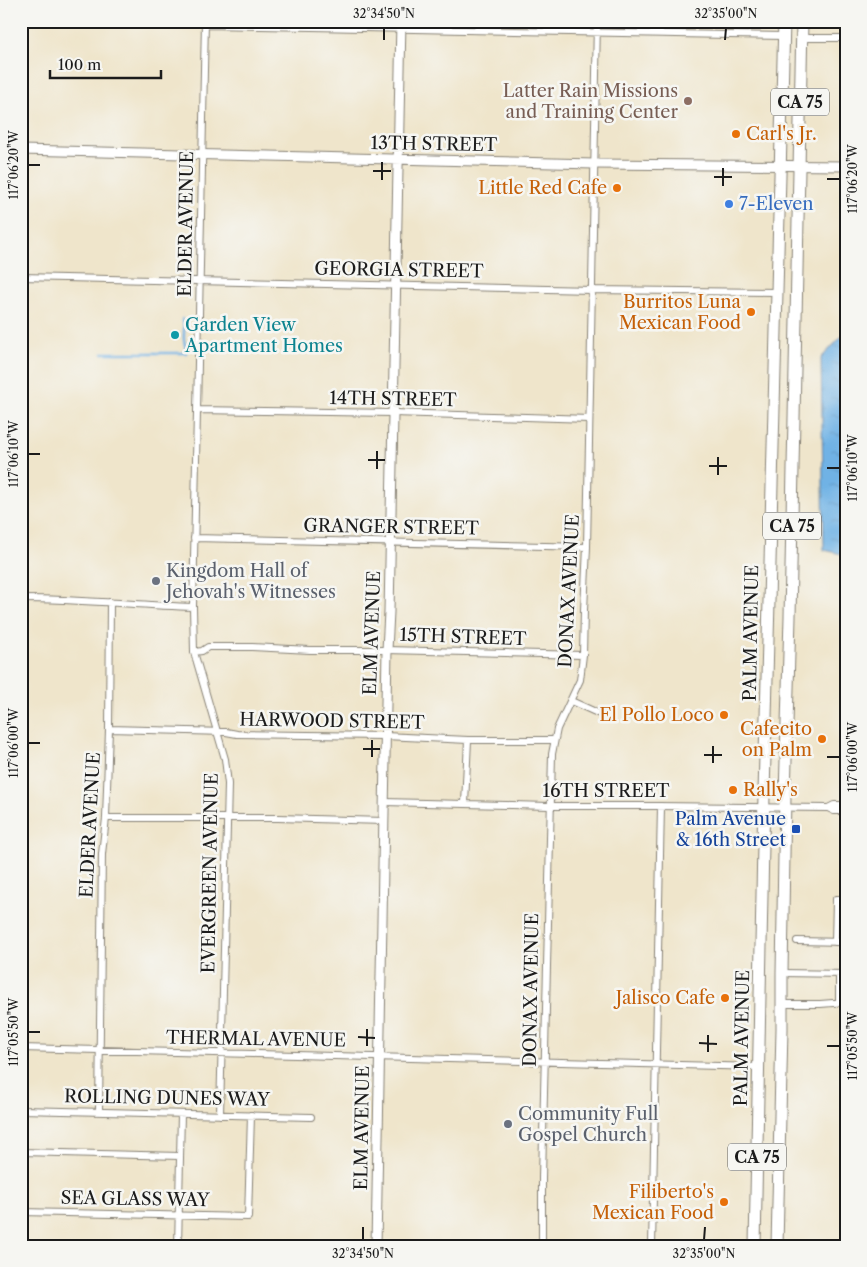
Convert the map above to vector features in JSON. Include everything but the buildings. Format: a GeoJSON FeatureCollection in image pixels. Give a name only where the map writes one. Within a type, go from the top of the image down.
{"type":"FeatureCollection","features":[{"type":"Feature","properties":{"kind":"highway","name":"PALM AVENUE"},"geometry":{"type":"LineString","coordinates":[[755,1246],[784,21]]}},
{"type":"Feature","properties":{"kind":"highway","name":"CA 75"},"geometry":{"type":"LineString","coordinates":[[777,1246],[802,21]]}},
{"type":"Feature","properties":{"kind":"street","name":"DONAX AVENUE"},"geometry":{"type":"LineString","coordinates":[[542,1246],[552,754],[557,729],[580,680],[583,655],[587,546],[597,21]]}},
{"type":"Feature","properties":{"kind":"street"},"geometry":{"type":"LineString","coordinates":[[205,23],[401,25],[596,33],[784,36]]}},
{"type":"Feature","properties":{"kind":"street","name":"ELDER AVENUE"},"geometry":{"type":"LineString","coordinates":[[192,607],[205,23]]}},
{"type":"Feature","properties":{"kind":"street","name":"ELM AVENUE"},"geometry":{"type":"LineString","coordinates":[[376,1246],[401,25]]}},
{"type":"Feature","properties":{"kind":"street"},"geometry":{"type":"LineString","coordinates":[[802,38],[846,38]]}},
{"type":"Feature","properties":{"kind":"street","name":"13TH STREET"},"geometry":{"type":"LineString","coordinates":[[21,150],[594,164],[846,166]]}},
{"type":"Feature","properties":{"kind":"street","name":"GEORGIA STREET"},"geometry":{"type":"LineString","coordinates":[[21,278],[777,292]]}},
{"type":"Feature","properties":{"kind":"street","name":"14TH STREET"},"geometry":{"type":"LineString","coordinates":[[197,410],[589,419]]}},
{"type":"Feature","properties":{"kind":"street","name":"GRANGER STREET"},"geometry":{"type":"LineString","coordinates":[[194,538],[587,546]]}},
{"type":"Feature","properties":{"kind":"street"},"geometry":{"type":"LineString","coordinates":[[21,599],[192,607]]}},
{"type":"Feature","properties":{"kind":"street","name":"ELDER AVENUE"},"geometry":{"type":"LineString","coordinates":[[99,1112],[102,854],[106,818],[110,729],[110,602]]}},
{"type":"Feature","properties":{"kind":"street","name":"EVERGREEN AVENUE"},"geometry":{"type":"LineString","coordinates":[[192,607],[194,652],[225,759],[228,784],[220,1115]]}},
{"type":"Feature","properties":{"kind":"street","name":"15TH STREET"},"geometry":{"type":"LineString","coordinates":[[194,652],[202,651],[208,647],[252,646],[310,650],[583,655]]}},
{"type":"Feature","properties":{"kind":"street"},"geometry":{"type":"LineString","coordinates":[[570,701],[602,716]]}},
{"type":"Feature","properties":{"kind":"street","name":"HARWOOD STREET"},"geometry":{"type":"LineString","coordinates":[[110,729],[468,740],[554,740]]}},
{"type":"Feature","properties":{"kind":"street"},"geometry":{"type":"LineString","coordinates":[[465,804],[468,740]]}},
{"type":"Feature","properties":{"kind":"street","name":"16TH STREET"},"geometry":{"type":"LineString","coordinates":[[384,802],[550,806],[785,807],[828,808],[846,811]]}},
{"type":"Feature","properties":{"kind":"street","name":"16TH STREET"},"geometry":{"type":"LineString","coordinates":[[828,808],[834,805],[846,805]]}},
{"type":"Feature","properties":{"kind":"street"},"geometry":{"type":"LineString","coordinates":[[652,1246],[661,806]]}},
{"type":"Feature","properties":{"kind":"street"},"geometry":{"type":"LineString","coordinates":[[106,818],[278,818],[384,821]]}},
{"type":"Feature","properties":{"kind":"street"},"geometry":{"type":"LineString","coordinates":[[835,942],[836,899],[846,899]]}},
{"type":"Feature","properties":{"kind":"street"},"geometry":{"type":"LineString","coordinates":[[797,941],[846,942]]}},
{"type":"Feature","properties":{"kind":"street"},"geometry":{"type":"LineString","coordinates":[[782,973],[842,974],[843,1002],[782,1004]]}},
{"type":"Feature","properties":{"kind":"street","name":"THERMAL AVENUE"},"geometry":{"type":"LineString","coordinates":[[21,1048],[759,1067]]}},
{"type":"Feature","properties":{"kind":"street","name":"ROLLING DUNES WAY"},"geometry":{"type":"LineString","coordinates":[[21,1110],[311,1117]]}},
{"type":"Feature","properties":{"kind":"street"},"geometry":{"type":"LineString","coordinates":[[178,1246],[181,1114]]}},
{"type":"Feature","properties":{"kind":"street","name":"SEA GLASS WAY"},"geometry":{"type":"LineString","coordinates":[[21,1212],[248,1217],[251,1115]]}},
{"type":"Feature","properties":{"kind":"street"},"geometry":{"type":"LineString","coordinates":[[21,1152],[180,1156]]}},
{"type":"Feature","properties":{"kind":"water"},"geometry":{"type":"Polygon","coordinates":[[[846,332],[846,555],[824,550],[821,358],[846,332]]]}},
{"type":"Feature","properties":{"kind":"waterway"},"geometry":{"type":"LineString","coordinates":[[103,353],[186,353],[182,319]]}},
{"type":"Feature","properties":{"kind":"place","name":"Latter Rain Missions and Training Center"},"geometry":{"type":"Point","coordinates":[688,101]}},
{"type":"Feature","properties":{"kind":"place","name":"Carl's Jr."},"geometry":{"type":"Point","coordinates":[736,134]}},
{"type":"Feature","properties":{"kind":"place","name":"Little Red Cafe"},"geometry":{"type":"Point","coordinates":[617,188]}},
{"type":"Feature","properties":{"kind":"place","name":"7-Eleven"},"geometry":{"type":"Point","coordinates":[729,204]}},
{"type":"Feature","properties":{"kind":"place","name":"Burritos Luna Mexican Food"},"geometry":{"type":"Point","coordinates":[751,312]}},
{"type":"Feature","properties":{"kind":"place","name":"Garden View Apartment Homes"},"geometry":{"type":"Point","coordinates":[175,335]}},
{"type":"Feature","properties":{"kind":"place","name":"Kingdom Hall of Jehovah's Witnesses"},"geometry":{"type":"Point","coordinates":[156,581]}},
{"type":"Feature","properties":{"kind":"place","name":"El Pollo Loco"},"geometry":{"type":"Point","coordinates":[724,715]}},
{"type":"Feature","properties":{"kind":"place","name":"Cafecito on Palm"},"geometry":{"type":"Point","coordinates":[822,739]}},
{"type":"Feature","properties":{"kind":"place","name":"Rally's"},"geometry":{"type":"Point","coordinates":[733,790]}},
{"type":"Feature","properties":{"kind":"place","name":"Palm Avenue & 16th Street"},"geometry":{"type":"Point","coordinates":[796,829]}},
{"type":"Feature","properties":{"kind":"place","name":"Jalisco Cafe"},"geometry":{"type":"Point","coordinates":[725,998]}},
{"type":"Feature","properties":{"kind":"place","name":"Community Full Gospel Church"},"geometry":{"type":"Point","coordinates":[508,1124]}},
{"type":"Feature","properties":{"kind":"place","name":"Filiberto's Mexican Food"},"geometry":{"type":"Point","coordinates":[724,1202]}}]}
